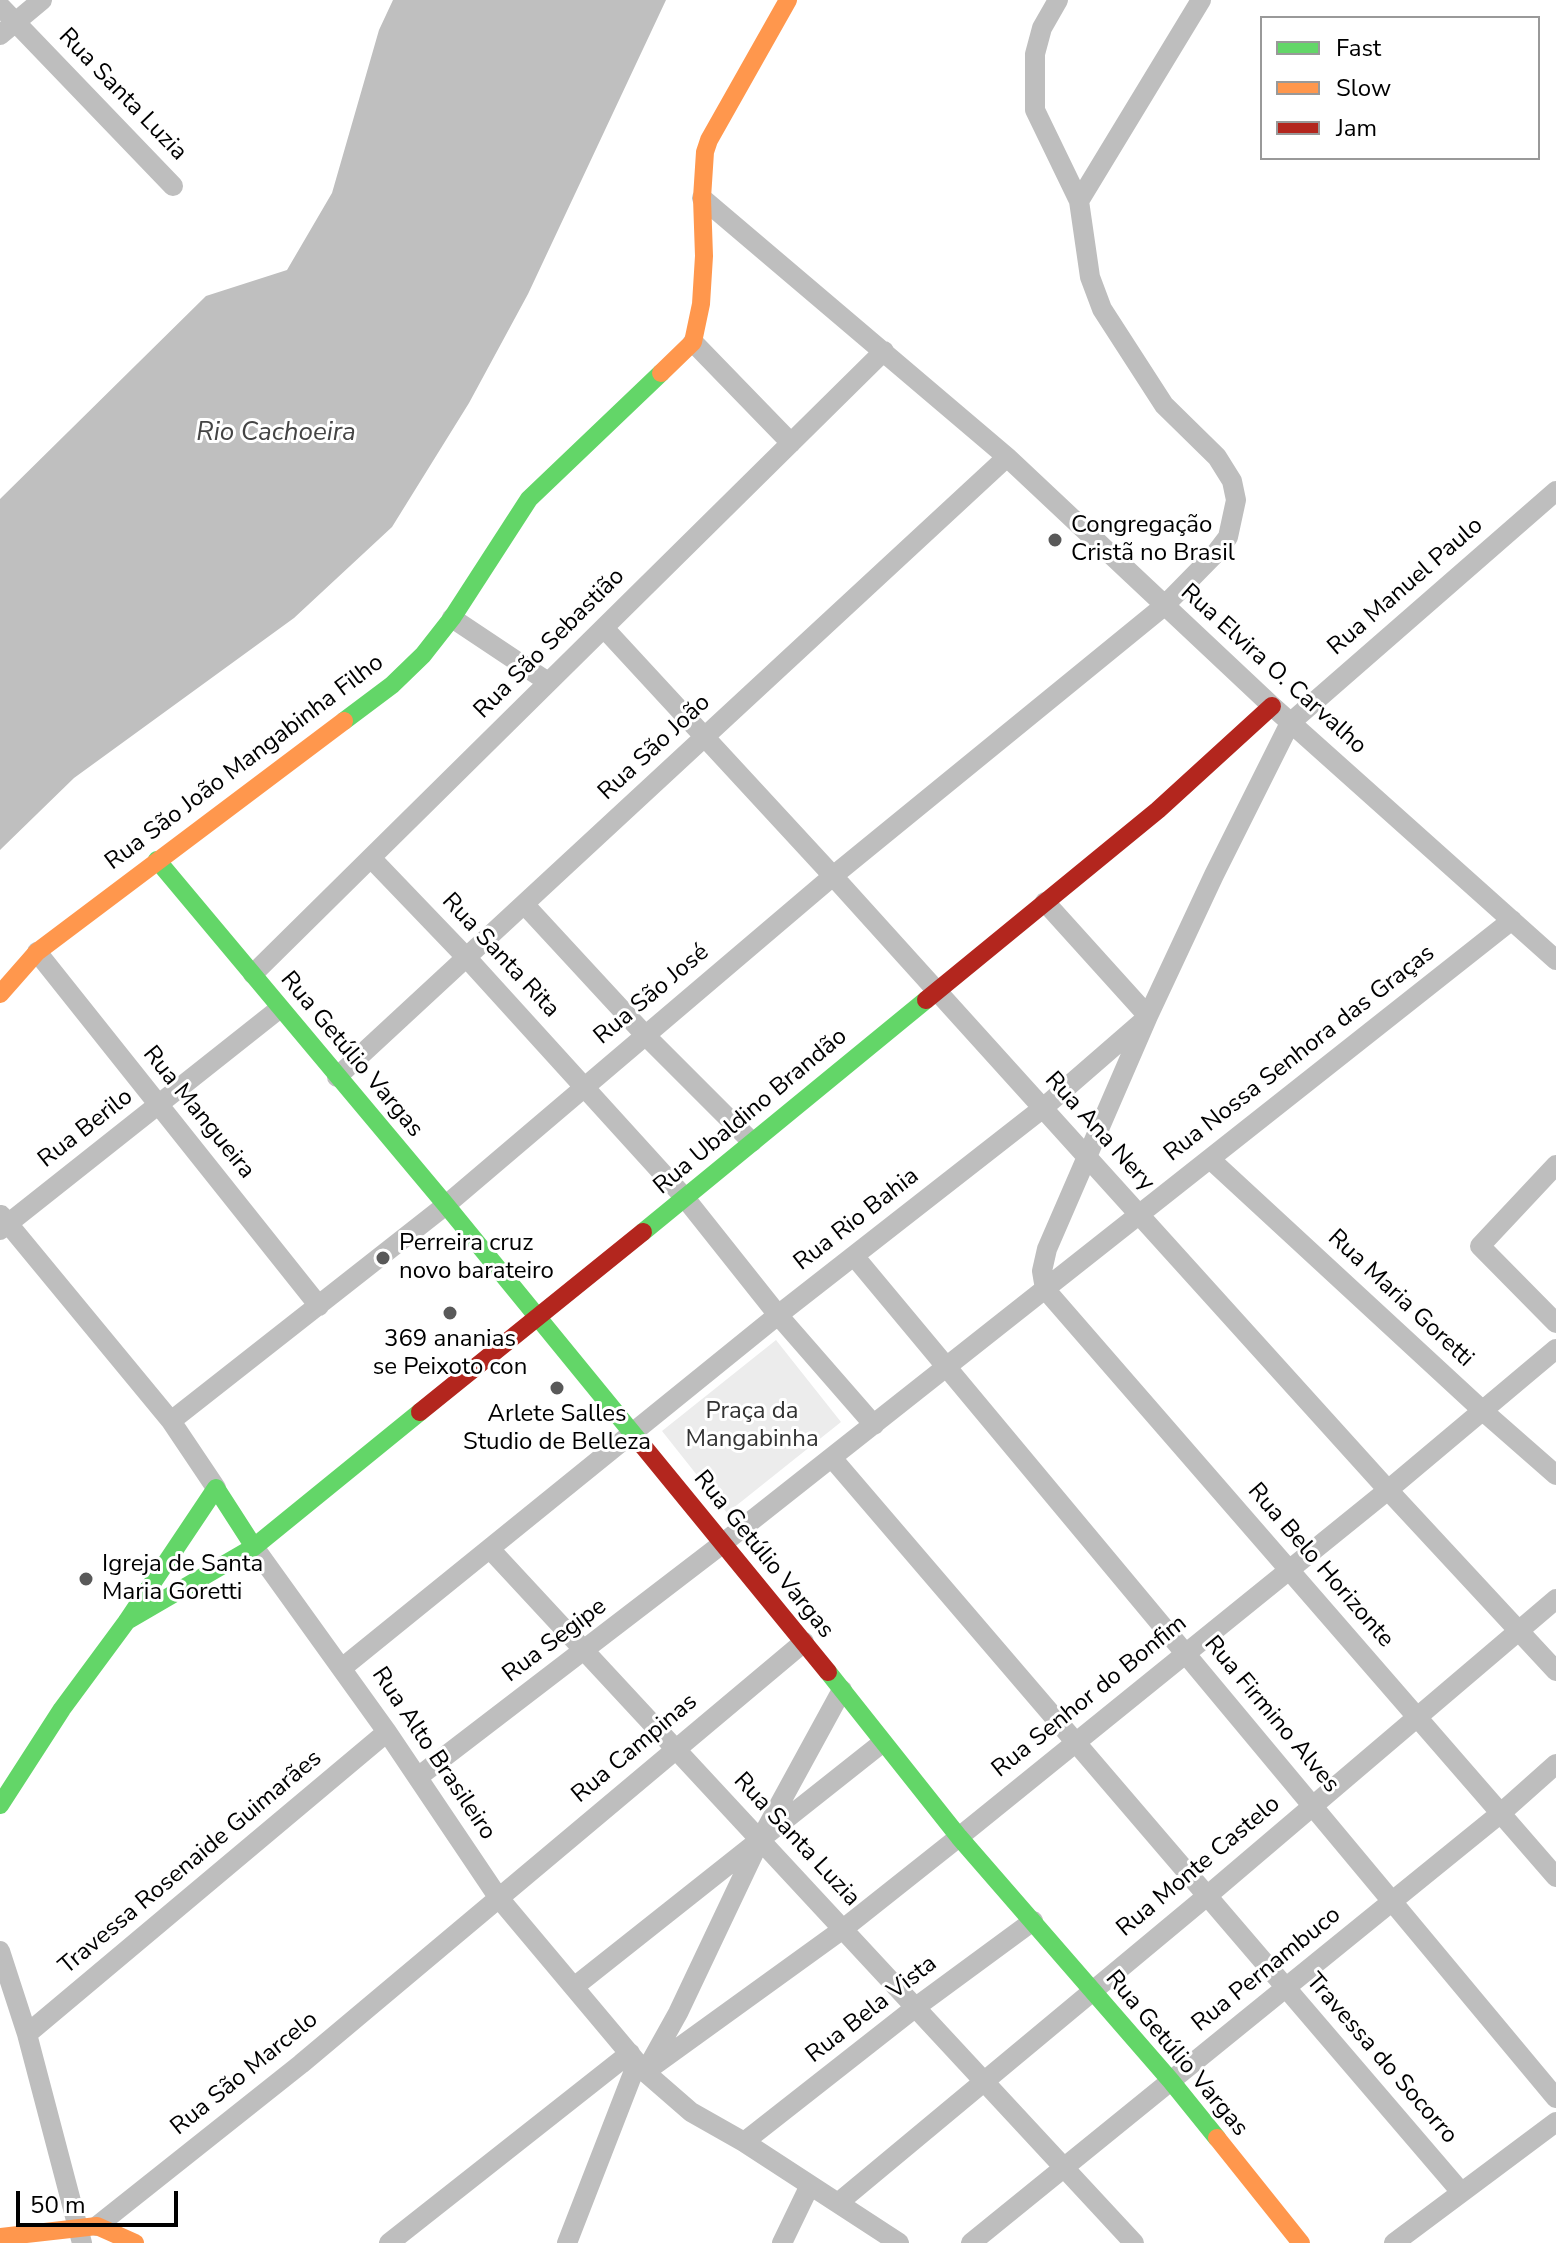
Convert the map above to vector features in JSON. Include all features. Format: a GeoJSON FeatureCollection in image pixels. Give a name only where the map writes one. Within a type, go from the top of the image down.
{"type":"FeatureCollection","features":[{"type":"Feature","properties":{"kind":"street"},"geometry":{"type":"LineString","coordinates":[[0,35],[42,0]]}},
{"type":"Feature","properties":{"kind":"street"},"geometry":{"type":"LineString","coordinates":[[788,0],[705,152],[701,304],[693,342],[791,443]]}},
{"type":"Feature","properties":{"kind":"street","name":"Rua São José"},"geometry":{"type":"LineString","coordinates":[[171,1421],[446,1205],[833,876],[1164,606],[1228,537],[1236,500],[1232,481],[1217,457],[1164,405],[1102,309],[1090,277],[1079,201],[1035,110],[1035,54],[1042,28],[1058,0]]}},
{"type":"Feature","properties":{"kind":"street"},"geometry":{"type":"LineString","coordinates":[[1079,201],[1201,0]]}},
{"type":"Feature","properties":{"kind":"street","name":"Rua Santa Luzia"},"geometry":{"type":"LineString","coordinates":[[0,6],[173,186]]}},
{"type":"Feature","properties":{"kind":"street","name":"Rua Elvira O. Carvalho"},"geometry":{"type":"LineString","coordinates":[[702,198],[1007,457],[1290,723],[1556,960]]}},
{"type":"Feature","properties":{"kind":"street","name":"Rua São João Mangabinha Filho"},"geometry":{"type":"LineString","coordinates":[[0,994],[37,952],[392,685],[423,655],[452,618],[529,499],[693,342]]}},
{"type":"Feature","properties":{"kind":"street","name":"Rua São Sebastião"},"geometry":{"type":"LineString","coordinates":[[253,974],[884,351]]}},
{"type":"Feature","properties":{"kind":"street","name":"Rua São João"},"geometry":{"type":"LineString","coordinates":[[337,1077],[1007,457]]}},
{"type":"Feature","properties":{"kind":"street","name":"Rua Manuel Paulo"},"geometry":{"type":"LineString","coordinates":[[1290,723],[1556,491]]}},
{"type":"Feature","properties":{"kind":"street"},"geometry":{"type":"LineString","coordinates":[[452,618],[548,682]]}},
{"type":"Feature","properties":{"kind":"street","name":"Rua Ana Nery"},"geometry":{"type":"LineString","coordinates":[[604,628],[1556,1671]]}},
{"type":"Feature","properties":{"kind":"street","name":"Rua Ubaldino Brandão"},"geometry":{"type":"LineString","coordinates":[[127,1621],[254,1547],[1158,810],[1272,706]]}},
{"type":"Feature","properties":{"kind":"street","name":"Rua Rio Bahia"},"geometry":{"type":"LineString","coordinates":[[342,1668],[778,1315],[1043,1108],[1148,1016],[1290,723]]}},
{"type":"Feature","properties":{"kind":"street","name":"Rua Santa Rita"},"geometry":{"type":"LineString","coordinates":[[371,858],[466,957],[685,1198],[778,1315],[874,1425]]}},
{"type":"Feature","properties":{"kind":"street","name":"Rua Getúlio Vargas"},"geometry":{"type":"LineString","coordinates":[[157,860],[633,1432],[959,1837],[1171,2081],[1301,2243]]}},
{"type":"Feature","properties":{"kind":"street"},"geometry":{"type":"LineString","coordinates":[[1045,902],[1148,1016],[1043,1259],[1045,1289]]}},
{"type":"Feature","properties":{"kind":"street"},"geometry":{"type":"LineString","coordinates":[[524,904],[646,1036],[752,1142]]}},
{"type":"Feature","properties":{"kind":"street","name":"Rua Nossa Senhora das Graças"},"geometry":{"type":"LineString","coordinates":[[722,1544],[1512,920]]}},
{"type":"Feature","properties":{"kind":"street","name":"Rua Mangueira"},"geometry":{"type":"LineString","coordinates":[[37,952],[319,1306]]}},
{"type":"Feature","properties":{"kind":"street","name":"Rua Berilo"},"geometry":{"type":"LineString","coordinates":[[3,1222],[279,1009]]}},
{"type":"Feature","properties":{"kind":"street","name":"Rua Maria Goretti"},"geometry":{"type":"LineString","coordinates":[[1210,1159],[1556,1475]]}},
{"type":"Feature","properties":{"kind":"street"},"geometry":{"type":"LineString","coordinates":[[1556,1165],[1480,1246],[1556,1323]]}},
{"type":"Feature","properties":{"kind":"street","name":"Rua Alto Brasileiro"},"geometry":{"type":"LineString","coordinates":[[3,1222],[171,1421],[254,1547],[387,1732],[498,1897],[638,2063],[691,2112],[744,2142],[899,2243]]}},
{"type":"Feature","properties":{"kind":"street","name":"Rua Firmino Alves"},"geometry":{"type":"LineString","coordinates":[[854,1256],[1556,2098]]}},
{"type":"Feature","properties":{"kind":"street","name":"Rua Belo Horizonte"},"geometry":{"type":"LineString","coordinates":[[1045,1289],[1556,1877]]}},
{"type":"Feature","properties":{"kind":"street","name":"Rua Senhor do Bonfim"},"geometry":{"type":"LineString","coordinates":[[389,2243],[638,2063],[843,1929],[1388,1490],[1556,1349]]}},
{"type":"Feature","properties":{"kind":"street","name":"Travessa do Socorro"},"geometry":{"type":"LineString","coordinates":[[832,1458],[1461,2192]]}},
{"type":"Feature","properties":{"kind":"street"},"geometry":{"type":"LineString","coordinates":[[0,1805],[62,1709],[127,1621],[216,1488]]}},
{"type":"Feature","properties":{"kind":"street","name":"Rua Segipe"},"geometry":{"type":"LineString","coordinates":[[418,1777],[722,1544]]}},
{"type":"Feature","properties":{"kind":"street","name":"Rua Santa Luzia"},"geometry":{"type":"LineString","coordinates":[[490,1549],[1134,2243]]}},
{"type":"Feature","properties":{"kind":"street","name":"Rua Monte Castelo"},"geometry":{"type":"LineString","coordinates":[[838,2203],[1207,1896],[1556,1599]]}},
{"type":"Feature","properties":{"kind":"street","name":"Rua Campinas"},"geometry":{"type":"LineString","coordinates":[[498,1897],[804,1642]]}},
{"type":"Feature","properties":{"kind":"street"},"geometry":{"type":"LineString","coordinates":[[567,2243],[638,2063],[678,2013],[760,1840],[842,1690]]}},
{"type":"Feature","properties":{"kind":"street","name":"Travessa Rosenaide Guimarães"},"geometry":{"type":"LineString","coordinates":[[27,2034],[387,1732]]}},
{"type":"Feature","properties":{"kind":"street"},"geometry":{"type":"LineString","coordinates":[[574,1987],[882,1743]]}},
{"type":"Feature","properties":{"kind":"street","name":"Rua Pernambuco"},"geometry":{"type":"LineString","coordinates":[[971,2243],[1501,1813],[1556,1764]]}},
{"type":"Feature","properties":{"kind":"street","name":"Rua São Marcelo"},"geometry":{"type":"LineString","coordinates":[[86,2233],[301,2064],[498,1897]]}},
{"type":"Feature","properties":{"kind":"street","name":"Rua Bela Vista"},"geometry":{"type":"LineString","coordinates":[[744,2142],[916,2007],[1033,1921]]}},
{"type":"Feature","properties":{"kind":"street"},"geometry":{"type":"LineString","coordinates":[[0,1951],[86,2233]]}},
{"type":"Feature","properties":{"kind":"street"},"geometry":{"type":"LineString","coordinates":[[1394,2243],[1422,2235],[1461,2192],[1556,2122]]}},
{"type":"Feature","properties":{"kind":"street"},"geometry":{"type":"LineString","coordinates":[[782,2243],[810,2185]]}},
{"type":"Feature","properties":{"kind":"street"},"geometry":{"type":"LineString","coordinates":[[0,2237],[86,2233],[135,2243]]}},
{"type":"Feature","properties":{"kind":"green space","name":"Praça da Mangabinha"},"geometry":{"type":"Polygon","coordinates":[[[776,1340],[841,1422],[727,1513],[662,1431],[776,1340]]]}},
{"type":"Feature","properties":{"kind":"water","name":"Rio Cachoeira"},"geometry":{"type":"Polygon","coordinates":[[[393,0],[666,0],[528,294],[469,403],[392,527],[294,618],[74,778],[0,850],[0,499],[206,296],[287,270],[332,193],[379,30],[393,0]]]}},
{"type":"Feature","properties":{"kind":"traffic: fast"},"geometry":{"type":"LineString","coordinates":[[344,721],[392,685],[423,655],[452,618],[529,499],[661,373]]}},
{"type":"Feature","properties":{"kind":"traffic: fast"},"geometry":{"type":"LineString","coordinates":[[157,860],[643,1446]]}},
{"type":"Feature","properties":{"kind":"traffic: fast"},"geometry":{"type":"LineString","coordinates":[[643,1232],[926,1000]]}},
{"type":"Feature","properties":{"kind":"traffic: fast"},"geometry":{"type":"LineString","coordinates":[[127,1621],[254,1547],[420,1412]]}},
{"type":"Feature","properties":{"kind":"traffic: fast"},"geometry":{"type":"LineString","coordinates":[[0,1805],[62,1709],[127,1621],[216,1488],[254,1547]]}},
{"type":"Feature","properties":{"kind":"traffic: fast"},"geometry":{"type":"LineString","coordinates":[[828,1672],[959,1837],[1217,2138]]}},
{"type":"Feature","properties":{"kind":"traffic: slow"},"geometry":{"type":"LineString","coordinates":[[661,373],[693,342],[701,304],[704,256],[702,198],[705,152],[709,140],[788,0]]}},
{"type":"Feature","properties":{"kind":"traffic: slow"},"geometry":{"type":"LineString","coordinates":[[0,994],[37,952],[344,721]]}},
{"type":"Feature","properties":{"kind":"traffic: slow"},"geometry":{"type":"LineString","coordinates":[[1217,2138],[1301,2243]]}},
{"type":"Feature","properties":{"kind":"traffic: slow"},"geometry":{"type":"LineString","coordinates":[[0,2237],[97,2226],[135,2243]]}},
{"type":"Feature","properties":{"kind":"traffic: jam"},"geometry":{"type":"LineString","coordinates":[[926,1000],[1158,810],[1272,706]]}},
{"type":"Feature","properties":{"kind":"traffic: jam"},"geometry":{"type":"LineString","coordinates":[[420,1412],[643,1232]]}},
{"type":"Feature","properties":{"kind":"traffic: jam"},"geometry":{"type":"LineString","coordinates":[[643,1446],[828,1672]]}},
{"type":"Feature","properties":{"kind":"place","name":"Congregação Cristã no Brasil"},"geometry":{"type":"Point","coordinates":[1055,540]}},
{"type":"Feature","properties":{"kind":"place","name":"Perreira cruz novo barateiro"},"geometry":{"type":"Point","coordinates":[383,1258]}},
{"type":"Feature","properties":{"kind":"place","name":"369 ananias se Peixoto con"},"geometry":{"type":"Point","coordinates":[450,1313]}},
{"type":"Feature","properties":{"kind":"place","name":"Arlete Salles Studio de Belleza"},"geometry":{"type":"Point","coordinates":[557,1388]}},
{"type":"Feature","properties":{"kind":"place","name":"Igreja de Santa Maria Goretti"},"geometry":{"type":"Point","coordinates":[86,1579]}}]}
